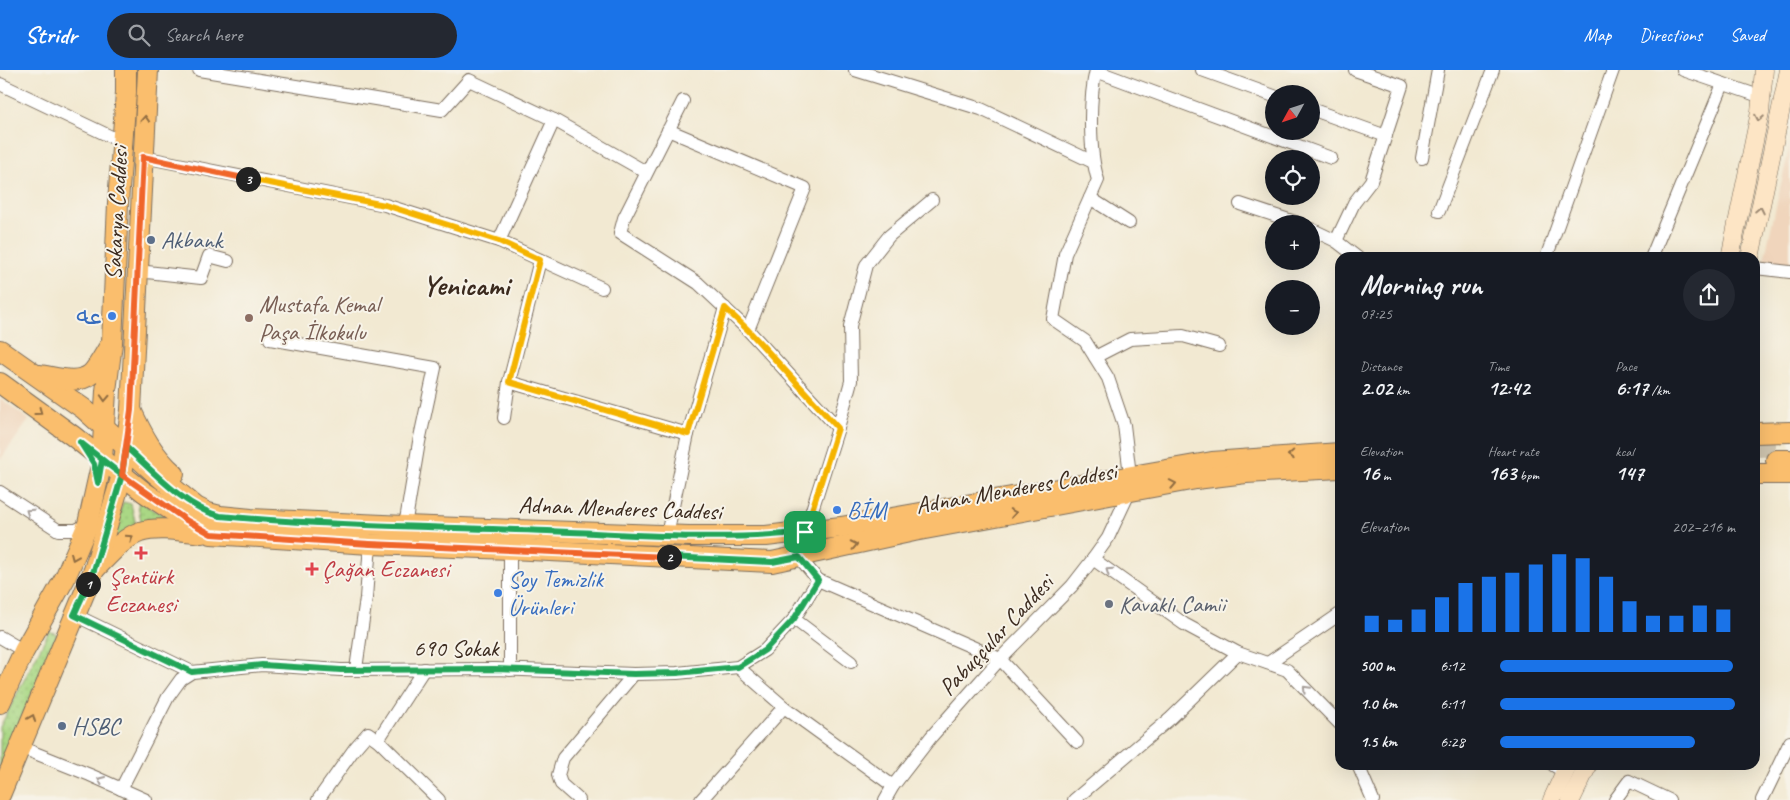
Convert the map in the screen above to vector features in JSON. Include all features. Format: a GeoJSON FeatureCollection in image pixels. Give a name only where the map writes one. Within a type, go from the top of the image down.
{"type":"FeatureCollection","features":[{"type":"Feature","properties":{"kind":"main road","name":"Sakarya Caddesi"},"geometry":{"type":"LineString","coordinates":[[0,703],[24,652],[65,578],[88,524],[98,483],[102,460],[106,390],[112,343],[126,70]]}},
{"type":"Feature","properties":{"kind":"main road","name":"Sakarya Caddesi"},"geometry":{"type":"LineString","coordinates":[[94,570],[122,475],[131,410],[148,70]]}},
{"type":"Feature","properties":{"kind":"main road"},"geometry":{"type":"LineString","coordinates":[[1731,252],[1762,97],[1764,70]]}},
{"type":"Feature","properties":{"kind":"main road"},"geometry":{"type":"LineString","coordinates":[[1751,252],[1789,70]]}},
{"type":"Feature","properties":{"kind":"main road"},"geometry":{"type":"LineString","coordinates":[[38,375],[76,380],[85,377],[92,373],[112,343]]}},
{"type":"Feature","properties":{"kind":"main road","name":"Adnan Menderes Caddesi"},"geometry":{"type":"LineString","coordinates":[[0,350],[84,409],[162,480],[196,507],[220,516],[251,519],[667,535],[766,536],[851,525],[1090,484],[1130,484],[1196,480],[1246,473],[1335,468]]}},
{"type":"Feature","properties":{"kind":"main road","name":"Adnan Menderes Caddesi"},"geometry":{"type":"LineString","coordinates":[[0,383],[122,475],[186,520],[211,534],[370,544],[772,562],[1130,484],[1212,462],[1335,452]]}},
{"type":"Feature","properties":{"kind":"main road"},"geometry":{"type":"LineString","coordinates":[[131,410],[141,432],[163,465],[197,492],[224,508],[251,519]]}},
{"type":"Feature","properties":{"kind":"main road"},"geometry":{"type":"LineString","coordinates":[[1760,436],[1786,453],[1760,471]]}},
{"type":"Feature","properties":{"kind":"main road"},"geometry":{"type":"LineString","coordinates":[[80,442],[94,464],[98,483]]}},
{"type":"Feature","properties":{"kind":"main road"},"geometry":{"type":"LineString","coordinates":[[0,795],[6,764],[20,747],[94,570],[112,552],[132,536],[141,532],[159,529],[211,534]]}},
{"type":"Feature","properties":{"kind":"main road"},"geometry":{"type":"LineString","coordinates":[[1552,800],[1561,770]]}},
{"type":"Feature","properties":{"kind":"main road"},"geometry":{"type":"LineString","coordinates":[[1572,800],[1586,770]]}},
{"type":"Feature","properties":{"kind":"street"},"geometry":{"type":"LineString","coordinates":[[199,70],[442,110],[469,80],[554,120],[646,172]]}},
{"type":"Feature","properties":{"kind":"street"},"geometry":{"type":"LineString","coordinates":[[855,70],[981,109],[1093,162]]}},
{"type":"Feature","properties":{"kind":"street"},"geometry":{"type":"LineString","coordinates":[[1130,484],[1124,425],[1108,378],[1085,341],[1053,319],[1066,254],[1098,180],[1093,162],[1092,87],[1096,70],[1331,158]]}},
{"type":"Feature","properties":{"kind":"street"},"geometry":{"type":"LineString","coordinates":[[1202,70],[1265,93]]}},
{"type":"Feature","properties":{"kind":"street"},"geometry":{"type":"LineString","coordinates":[[1336,241],[1354,203],[1371,181],[1402,86],[1355,70]]}},
{"type":"Feature","properties":{"kind":"street"},"geometry":{"type":"LineString","coordinates":[[1422,158],[1438,70]]}},
{"type":"Feature","properties":{"kind":"street"},"geometry":{"type":"LineString","coordinates":[[1439,211],[1493,70]]}},
{"type":"Feature","properties":{"kind":"street"},"geometry":{"type":"LineString","coordinates":[[1548,252],[1613,70]]}},
{"type":"Feature","properties":{"kind":"street"},"geometry":{"type":"LineString","coordinates":[[1683,70],[1762,97]]}},
{"type":"Feature","properties":{"kind":"street"},"geometry":{"type":"LineString","coordinates":[[1653,252],[1723,84]]}},
{"type":"Feature","properties":{"kind":"street"},"geometry":{"type":"LineString","coordinates":[[2,90],[122,142]]}},
{"type":"Feature","properties":{"kind":"street"},"geometry":{"type":"LineString","coordinates":[[682,101],[624,218],[620,233],[698,283],[748,330],[838,428]]}},
{"type":"Feature","properties":{"kind":"street"},"geometry":{"type":"LineString","coordinates":[[1320,112],[1386,136]]}},
{"type":"Feature","properties":{"kind":"street"},"geometry":{"type":"LineString","coordinates":[[499,241],[554,120]]}},
{"type":"Feature","properties":{"kind":"street"},"geometry":{"type":"LineString","coordinates":[[668,130],[805,188],[748,330]]}},
{"type":"Feature","properties":{"kind":"street"},"geometry":{"type":"LineString","coordinates":[[143,157],[385,205],[499,241],[602,288]]}},
{"type":"Feature","properties":{"kind":"street"},"geometry":{"type":"LineString","coordinates":[[1090,198],[1129,223]]}},
{"type":"Feature","properties":{"kind":"street"},"geometry":{"type":"LineString","coordinates":[[805,532],[851,381],[850,326],[866,265],[889,236],[932,200]]}},
{"type":"Feature","properties":{"kind":"street"},"geometry":{"type":"LineString","coordinates":[[1240,204],[1274,215]]}},
{"type":"Feature","properties":{"kind":"street"},"geometry":{"type":"LineString","coordinates":[[1320,233],[1336,241],[1350,252]]}},
{"type":"Feature","properties":{"kind":"street"},"geometry":{"type":"LineString","coordinates":[[138,272],[201,278],[209,256],[228,261]]}},
{"type":"Feature","properties":{"kind":"street"},"geometry":{"type":"LineString","coordinates":[[504,418],[509,382],[540,260]]}},
{"type":"Feature","properties":{"kind":"street"},"geometry":{"type":"LineString","coordinates":[[1760,269],[1790,272]]}},
{"type":"Feature","properties":{"kind":"street"},"geometry":{"type":"LineString","coordinates":[[667,535],[688,434],[725,308]]}},
{"type":"Feature","properties":{"kind":"street"},"geometry":{"type":"LineString","coordinates":[[1095,357],[1130,339],[1183,336],[1219,346]]}},
{"type":"Feature","properties":{"kind":"street"},"geometry":{"type":"LineString","coordinates":[[270,339],[435,368],[419,442],[405,526]]}},
{"type":"Feature","properties":{"kind":"street"},"geometry":{"type":"LineString","coordinates":[[509,382],[688,434]]}},
{"type":"Feature","properties":{"kind":"street","name":"Pabuççular Caddesi"},"geometry":{"type":"LineString","coordinates":[[885,800],[892,786],[931,737],[1000,659],[1072,586],[1093,559],[1108,538],[1130,484]]}},
{"type":"Feature","properties":{"kind":"street"},"geometry":{"type":"LineString","coordinates":[[0,492],[58,530],[76,530],[88,524]]}},
{"type":"Feature","properties":{"kind":"street"},"geometry":{"type":"LineString","coordinates":[[356,669],[366,598],[370,544]]}},
{"type":"Feature","properties":{"kind":"street"},"geometry":{"type":"LineString","coordinates":[[510,549],[510,670]]}},
{"type":"Feature","properties":{"kind":"street"},"geometry":{"type":"LineString","coordinates":[[799,557],[818,580],[1000,659],[1077,742]]}},
{"type":"Feature","properties":{"kind":"street"},"geometry":{"type":"LineString","coordinates":[[1093,559],[1184,624],[1238,653],[1287,670],[1335,719]]}},
{"type":"Feature","properties":{"kind":"street","name":"690 Sokak"},"geometry":{"type":"LineString","coordinates":[[192,672],[262,665],[356,669],[510,670],[634,674],[677,673],[738,667],[765,650],[794,619],[818,580]]}},
{"type":"Feature","properties":{"kind":"street"},"geometry":{"type":"LineString","coordinates":[[74,615],[192,672]]}},
{"type":"Feature","properties":{"kind":"street"},"geometry":{"type":"LineString","coordinates":[[1268,663],[1335,617]]}},
{"type":"Feature","properties":{"kind":"street"},"geometry":{"type":"LineString","coordinates":[[794,619],[851,662]]}},
{"type":"Feature","properties":{"kind":"street"},"geometry":{"type":"LineString","coordinates":[[0,637],[24,652]]}},
{"type":"Feature","properties":{"kind":"street"},"geometry":{"type":"LineString","coordinates":[[1082,798],[1171,718],[1238,653]]}},
{"type":"Feature","properties":{"kind":"street"},"geometry":{"type":"LineString","coordinates":[[738,667],[784,708],[892,786]]}},
{"type":"Feature","properties":{"kind":"street"},"geometry":{"type":"LineString","coordinates":[[378,740],[424,669]]}},
{"type":"Feature","properties":{"kind":"street"},"geometry":{"type":"LineString","coordinates":[[121,789],[168,698],[181,679],[192,672]]}},
{"type":"Feature","properties":{"kind":"street"},"geometry":{"type":"LineString","coordinates":[[579,800],[561,784],[558,775],[563,758],[634,674]]}},
{"type":"Feature","properties":{"kind":"street"},"geometry":{"type":"LineString","coordinates":[[701,800],[784,708]]}},
{"type":"Feature","properties":{"kind":"street"},"geometry":{"type":"LineString","coordinates":[[318,800],[354,748],[368,732],[439,800]]}},
{"type":"Feature","properties":{"kind":"street"},"geometry":{"type":"LineString","coordinates":[[1762,800],[1790,742]]}},
{"type":"Feature","properties":{"kind":"street"},"geometry":{"type":"LineString","coordinates":[[20,747],[146,800]]}},
{"type":"Feature","properties":{"kind":"street"},"geometry":{"type":"LineString","coordinates":[[1360,770],[1373,800]]}},
{"type":"Feature","properties":{"kind":"street"},"geometry":{"type":"LineString","coordinates":[[1615,800],[1629,781],[1669,800]]}},
{"type":"Feature","properties":{"kind":"shaded area"},"geometry":{"type":"Polygon","coordinates":[[[1790,144],[1790,272],[1762,269],[1790,144]]]}},
{"type":"Feature","properties":{"kind":"shaded area"},"geometry":{"type":"Polygon","coordinates":[[[0,398],[29,420],[0,460],[0,398]]]}},
{"type":"Feature","properties":{"kind":"green space"},"geometry":{"type":"Polygon","coordinates":[[[139,501],[176,523],[142,525],[138,506],[139,501]]]}},
{"type":"Feature","properties":{"kind":"green space"},"geometry":{"type":"Polygon","coordinates":[[[123,502],[131,504],[136,525],[119,537],[114,533],[123,502]]]}},
{"type":"Feature","properties":{"kind":"green space"},"geometry":{"type":"Polygon","coordinates":[[[49,631],[57,634],[0,769],[0,727],[49,631]]]}},
{"type":"Feature","properties":{"kind":"tunnel"},"geometry":{"type":"LineString","coordinates":[[1760,447],[1782,446]]}},
{"type":"Feature","properties":{"kind":"place","name":"Akbank"},"geometry":{"type":"Point","coordinates":[151,240]}},
{"type":"Feature","properties":{"kind":"place","name":"عه"},"geometry":{"type":"Point","coordinates":[112,316]}},
{"type":"Feature","properties":{"kind":"place","name":"Mustafa Kemal Paşa İlkokulu"},"geometry":{"type":"Point","coordinates":[249,318]}},
{"type":"Feature","properties":{"kind":"place","name":"BİM"},"geometry":{"type":"Point","coordinates":[837,510]}},
{"type":"Feature","properties":{"kind":"place","name":"Şentürk Eczanesi"},"geometry":{"type":"Point","coordinates":[141,553]}},
{"type":"Feature","properties":{"kind":"place","name":"Çağan Eczanesi"},"geometry":{"type":"Point","coordinates":[312,569]}},
{"type":"Feature","properties":{"kind":"place","name":"Soy Temizlik Ürünleri"},"geometry":{"type":"Point","coordinates":[498,593]}},
{"type":"Feature","properties":{"kind":"place","name":"Kavaklı Camii"},"geometry":{"type":"Point","coordinates":[1109,604]}},
{"type":"Feature","properties":{"kind":"place","name":"HSBC"},"geometry":{"type":"Point","coordinates":[62,726]}},
{"type":"Feature","properties":{"kind":"district","name":"Yenicami"},"geometry":{"type":"Point","coordinates":[466,285]}},
{"type":"Feature","properties":{"kind":"route"},"geometry":{"type":"LineString","coordinates":[[805,532],[766,536],[689,536],[405,526],[220,516],[196,507],[162,480],[126,447],[122,475],[80,442],[94,464],[98,483],[102,460],[122,475],[94,570],[74,615],[192,672],[262,665],[341,670],[495,669],[634,674],[677,673],[738,667],[765,650],[794,619],[818,580],[799,557],[772,562],[370,544],[211,534],[186,520],[122,475],[131,410],[143,157],[385,205],[499,241],[540,260],[509,382],[688,434],[725,308],[748,330],[838,428],[805,532]]}}]}
